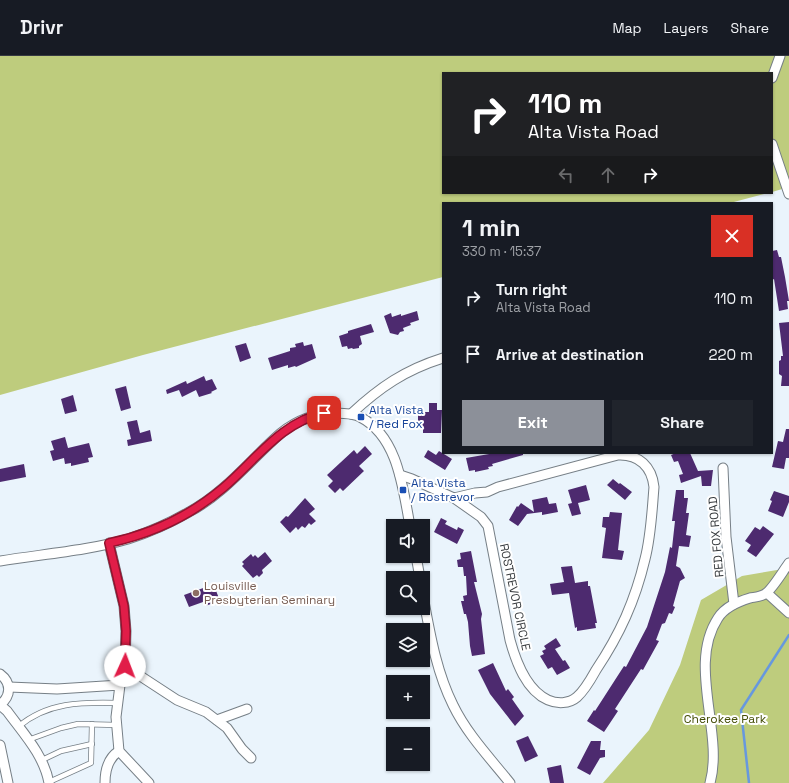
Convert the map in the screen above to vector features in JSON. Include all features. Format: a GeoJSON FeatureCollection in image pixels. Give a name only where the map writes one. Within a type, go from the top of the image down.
{"type":"FeatureCollection","features":[{"type":"Feature","properties":{"kind":"street"},"geometry":{"type":"LineString","coordinates":[[773,75],[780,56]]}},
{"type":"Feature","properties":{"kind":"street"},"geometry":{"type":"LineString","coordinates":[[773,147],[789,194]]}},
{"type":"Feature","properties":{"kind":"street"},"geometry":{"type":"LineString","coordinates":[[351,414],[370,396],[393,379],[406,372],[442,358]]}},
{"type":"Feature","properties":{"kind":"street"},"geometry":{"type":"LineString","coordinates":[[0,560],[95,547],[144,534],[191,512],[223,488],[282,432],[302,420],[324,413],[351,414],[361,417],[379,432],[393,455],[400,475],[409,519]]}},
{"type":"Feature","properties":{"kind":"street","name":"ROSTREVOR CIRCLE"},"geometry":{"type":"LineString","coordinates":[[400,475],[454,498],[481,517],[488,526],[510,640],[515,658],[526,678],[542,697],[554,703],[566,702],[576,698],[585,688],[612,646],[630,610],[645,560],[649,540],[654,487],[650,471],[644,463],[636,458],[618,455],[498,487],[487,492],[454,498]]}},
{"type":"Feature","properties":{"kind":"street","name":"RED FOX ROAD"},"geometry":{"type":"LineString","coordinates":[[723,468],[726,536],[734,604]]}},
{"type":"Feature","properties":{"kind":"street"},"geometry":{"type":"LineString","coordinates":[[109,543],[124,606],[126,631],[125,666],[178,700],[206,712],[217,720],[227,728],[251,758]]}},
{"type":"Feature","properties":{"kind":"street"},"geometry":{"type":"LineString","coordinates":[[710,783],[713,750],[705,667],[711,632],[718,618],[728,608],[734,604],[767,593],[789,563]]}},
{"type":"Feature","properties":{"kind":"street"},"geometry":{"type":"LineString","coordinates":[[767,593],[789,613]]}},
{"type":"Feature","properties":{"kind":"street"},"geometry":{"type":"LineString","coordinates":[[427,615],[437,661],[452,704],[474,738],[510,783]]}},
{"type":"Feature","properties":{"kind":"street"},"geometry":{"type":"LineString","coordinates":[[0,674],[5,678],[9,687],[7,697],[0,705],[42,760],[47,771],[49,782]]}},
{"type":"Feature","properties":{"kind":"street"},"geometry":{"type":"LineString","coordinates":[[9,687],[57,689],[120,685],[117,725],[119,751],[150,783]]}},
{"type":"Feature","properties":{"kind":"street"},"geometry":{"type":"LineString","coordinates":[[217,720],[247,709]]}},
{"type":"Feature","properties":{"kind":"street"},"geometry":{"type":"LineString","coordinates":[[0,745],[8,783]]}},
{"type":"Feature","properties":{"kind":"street"},"geometry":{"type":"LineString","coordinates":[[105,783],[105,774],[111,756],[119,751]]}},
{"type":"Feature","properties":{"kind":"lane"},"geometry":{"type":"LineString","coordinates":[[18,727],[31,717],[54,707],[77,703],[118,703]]}},
{"type":"Feature","properties":{"kind":"lane"},"geometry":{"type":"LineString","coordinates":[[49,782],[90,764],[92,761],[92,724]]}},
{"type":"Feature","properties":{"kind":"lane"},"geometry":{"type":"LineString","coordinates":[[28,740],[71,725],[117,725]]}},
{"type":"Feature","properties":{"kind":"lane"},"geometry":{"type":"LineString","coordinates":[[42,760],[61,751],[92,744]]}},
{"type":"Feature","properties":{"kind":"green space"},"geometry":{"type":"Polygon","coordinates":[[[0,56],[789,56],[789,187],[773,192],[773,72],[442,72],[442,194],[764,194],[734,202],[442,202],[442,277],[143,355],[0,395],[0,56]]]}},
{"type":"Feature","properties":{"kind":"green space","name":"Cherokee Park"},"geometry":{"type":"Polygon","coordinates":[[[789,568],[789,783],[603,783],[649,730],[680,665],[701,600],[742,576],[789,568]]]}},
{"type":"Feature","properties":{"kind":"building"},"geometry":{"type":"Polygon","coordinates":[[[777,250],[779,257],[781,257],[789,301],[787,301],[788,309],[779,311],[773,280],[773,251],[777,250]]]}},
{"type":"Feature","properties":{"kind":"building"},"geometry":{"type":"Polygon","coordinates":[[[417,311],[419,320],[410,323],[411,325],[403,328],[404,331],[400,332],[398,335],[390,333],[384,316],[391,313],[392,317],[401,314],[401,316],[417,311]]]}},
{"type":"Feature","properties":{"kind":"building"},"geometry":{"type":"Polygon","coordinates":[[[789,322],[789,386],[781,386],[782,376],[779,374],[779,361],[781,360],[781,356],[783,356],[779,323],[789,322]]]}},
{"type":"Feature","properties":{"kind":"building"},"geometry":{"type":"Polygon","coordinates":[[[371,324],[374,332],[360,336],[362,344],[359,348],[348,349],[347,346],[342,347],[339,336],[348,333],[348,331],[371,324]]]}},
{"type":"Feature","properties":{"kind":"building"},"geometry":{"type":"Polygon","coordinates":[[[303,342],[304,346],[312,344],[316,358],[296,367],[288,368],[288,365],[272,370],[268,358],[290,351],[290,348],[296,347],[295,344],[303,342]]]}},
{"type":"Feature","properties":{"kind":"building"},"geometry":{"type":"Polygon","coordinates":[[[246,343],[251,358],[240,362],[235,346],[246,343]]]}},
{"type":"Feature","properties":{"kind":"building"},"geometry":{"type":"Polygon","coordinates":[[[204,376],[206,381],[212,379],[217,389],[211,392],[212,393],[199,397],[196,390],[182,397],[179,390],[167,394],[166,390],[186,381],[187,384],[204,376]]]}},
{"type":"Feature","properties":{"kind":"building"},"geometry":{"type":"Polygon","coordinates":[[[126,386],[131,408],[121,411],[115,389],[126,386]]]}},
{"type":"Feature","properties":{"kind":"building"},"geometry":{"type":"Polygon","coordinates":[[[73,395],[77,411],[65,414],[61,399],[73,395]]]}},
{"type":"Feature","properties":{"kind":"building"},"geometry":{"type":"Polygon","coordinates":[[[429,403],[437,403],[437,410],[442,410],[441,433],[423,433],[423,428],[421,428],[421,425],[418,425],[418,415],[420,415],[420,412],[429,412],[429,403]]]}},
{"type":"Feature","properties":{"kind":"building"},"geometry":{"type":"Polygon","coordinates":[[[137,420],[140,433],[150,430],[152,441],[128,446],[127,440],[131,439],[127,422],[137,420]]]}},
{"type":"Feature","properties":{"kind":"building"},"geometry":{"type":"Polygon","coordinates":[[[786,429],[789,429],[789,458],[786,458],[784,469],[772,467],[778,441],[783,442],[786,429]]]}},
{"type":"Feature","properties":{"kind":"building"},"geometry":{"type":"Polygon","coordinates":[[[65,437],[68,448],[89,443],[93,457],[88,458],[89,462],[71,466],[71,463],[65,464],[64,458],[53,461],[50,451],[54,450],[51,441],[65,437]]]}},
{"type":"Feature","properties":{"kind":"building"},"geometry":{"type":"Polygon","coordinates":[[[365,446],[372,454],[359,466],[364,471],[343,491],[340,488],[335,493],[328,486],[333,481],[327,475],[354,450],[357,454],[365,446]]]}},
{"type":"Feature","properties":{"kind":"building"},"geometry":{"type":"Polygon","coordinates":[[[428,450],[436,455],[439,451],[452,459],[445,470],[424,457],[428,450]]]}},
{"type":"Feature","properties":{"kind":"building"},"geometry":{"type":"Polygon","coordinates":[[[489,454],[523,454],[492,464],[493,466],[488,467],[489,469],[475,472],[475,470],[469,471],[466,458],[489,454]]]}},
{"type":"Feature","properties":{"kind":"building"},"geometry":{"type":"Polygon","coordinates":[[[690,454],[698,471],[713,470],[711,486],[702,486],[701,476],[681,483],[679,475],[683,474],[678,461],[674,462],[671,455],[690,454]]]}},
{"type":"Feature","properties":{"kind":"building"},"geometry":{"type":"Polygon","coordinates":[[[24,464],[26,477],[0,482],[0,469],[24,464]]]}},
{"type":"Feature","properties":{"kind":"building"},"geometry":{"type":"Polygon","coordinates":[[[613,479],[632,492],[625,500],[607,485],[613,479]]]}},
{"type":"Feature","properties":{"kind":"building"},"geometry":{"type":"Polygon","coordinates":[[[586,485],[590,500],[578,503],[581,514],[572,516],[568,504],[572,503],[568,490],[586,485]]]}},
{"type":"Feature","properties":{"kind":"building"},"geometry":{"type":"Polygon","coordinates":[[[676,490],[684,490],[684,498],[688,498],[686,513],[689,513],[686,535],[691,536],[689,547],[679,546],[676,566],[680,568],[685,578],[680,581],[673,606],[675,607],[672,614],[669,613],[665,623],[662,624],[656,640],[659,641],[643,670],[641,669],[615,709],[618,711],[604,732],[587,721],[624,666],[626,667],[647,627],[665,572],[670,547],[672,548],[675,521],[672,521],[676,490]]]}},
{"type":"Feature","properties":{"kind":"building"},"geometry":{"type":"Polygon","coordinates":[[[774,491],[789,496],[789,502],[783,517],[768,511],[772,501],[770,500],[774,491]]]}},
{"type":"Feature","properties":{"kind":"building"},"geometry":{"type":"Polygon","coordinates":[[[547,497],[549,504],[556,503],[558,512],[542,515],[542,512],[527,514],[518,526],[509,520],[517,506],[518,507],[521,503],[534,512],[532,500],[547,497]]]}},
{"type":"Feature","properties":{"kind":"building"},"geometry":{"type":"Polygon","coordinates":[[[305,498],[315,509],[309,514],[316,521],[311,525],[309,523],[305,528],[302,526],[298,530],[296,527],[290,533],[280,522],[286,516],[288,517],[305,498]]]}},
{"type":"Feature","properties":{"kind":"building"},"geometry":{"type":"Polygon","coordinates":[[[610,512],[622,513],[618,550],[624,551],[622,560],[602,558],[606,528],[602,527],[603,517],[609,517],[610,512]]]}},
{"type":"Feature","properties":{"kind":"building"},"geometry":{"type":"Polygon","coordinates":[[[441,518],[447,521],[445,524],[457,530],[458,527],[464,530],[457,544],[434,532],[441,518]]]}},
{"type":"Feature","properties":{"kind":"building"},"geometry":{"type":"Polygon","coordinates":[[[763,526],[774,534],[756,557],[747,551],[751,545],[745,541],[755,527],[760,530],[763,526]]]}},
{"type":"Feature","properties":{"kind":"building"},"geometry":{"type":"Polygon","coordinates":[[[471,551],[477,582],[474,582],[482,614],[481,619],[485,654],[472,656],[468,622],[466,614],[464,614],[461,601],[464,601],[463,596],[467,595],[466,576],[464,576],[463,567],[458,567],[457,560],[461,559],[460,553],[471,551]]]}},
{"type":"Feature","properties":{"kind":"building"},"geometry":{"type":"Polygon","coordinates":[[[265,552],[272,561],[262,570],[263,573],[259,577],[257,575],[253,578],[242,566],[244,564],[242,562],[251,554],[253,557],[255,555],[258,558],[265,552]]]}},
{"type":"Feature","properties":{"kind":"building"},"geometry":{"type":"Polygon","coordinates":[[[572,566],[575,583],[588,581],[588,586],[590,586],[597,623],[595,623],[596,628],[577,631],[577,627],[575,628],[569,593],[552,595],[550,584],[564,582],[561,567],[572,566]]]}},
{"type":"Feature","properties":{"kind":"building"},"geometry":{"type":"Polygon","coordinates":[[[206,587],[207,591],[215,588],[220,601],[205,606],[203,602],[189,607],[184,595],[206,587]]]}},
{"type":"Feature","properties":{"kind":"building"},"geometry":{"type":"Polygon","coordinates":[[[556,638],[561,646],[555,649],[570,668],[557,675],[552,667],[548,669],[540,656],[544,654],[542,651],[546,649],[544,646],[556,638]]]}},
{"type":"Feature","properties":{"kind":"building"},"geometry":{"type":"Polygon","coordinates":[[[493,663],[506,691],[508,689],[514,697],[512,699],[524,716],[515,726],[490,694],[478,670],[493,663]]]}},
{"type":"Feature","properties":{"kind":"building"},"geometry":{"type":"Polygon","coordinates":[[[528,736],[538,756],[525,762],[516,741],[528,736]]]}},
{"type":"Feature","properties":{"kind":"building"},"geometry":{"type":"Polygon","coordinates":[[[591,741],[601,741],[600,750],[605,750],[605,757],[600,758],[590,775],[577,768],[591,741]]]}},
{"type":"Feature","properties":{"kind":"building"},"geometry":{"type":"Polygon","coordinates":[[[561,765],[564,783],[550,783],[547,768],[561,765]]]}},
{"type":"Feature","properties":{"kind":"waterway"},"geometry":{"type":"LineString","coordinates":[[749,783],[741,710],[789,635]]}},
{"type":"Feature","properties":{"kind":"place","name":"Alta Vista / Red Fox"},"geometry":{"type":"Point","coordinates":[361,417]}},
{"type":"Feature","properties":{"kind":"place","name":"Alta Vista / Rostrevor"},"geometry":{"type":"Point","coordinates":[403,490]}},
{"type":"Feature","properties":{"kind":"place","name":"Louisville Presbyterian Seminary"},"geometry":{"type":"Point","coordinates":[196,593]}},
{"type":"Feature","properties":{"kind":"route"},"geometry":{"type":"LineString","coordinates":[[125,666],[126,631],[124,606],[109,543],[144,534],[191,512],[223,488],[282,432],[302,420],[324,413]]}}]}
